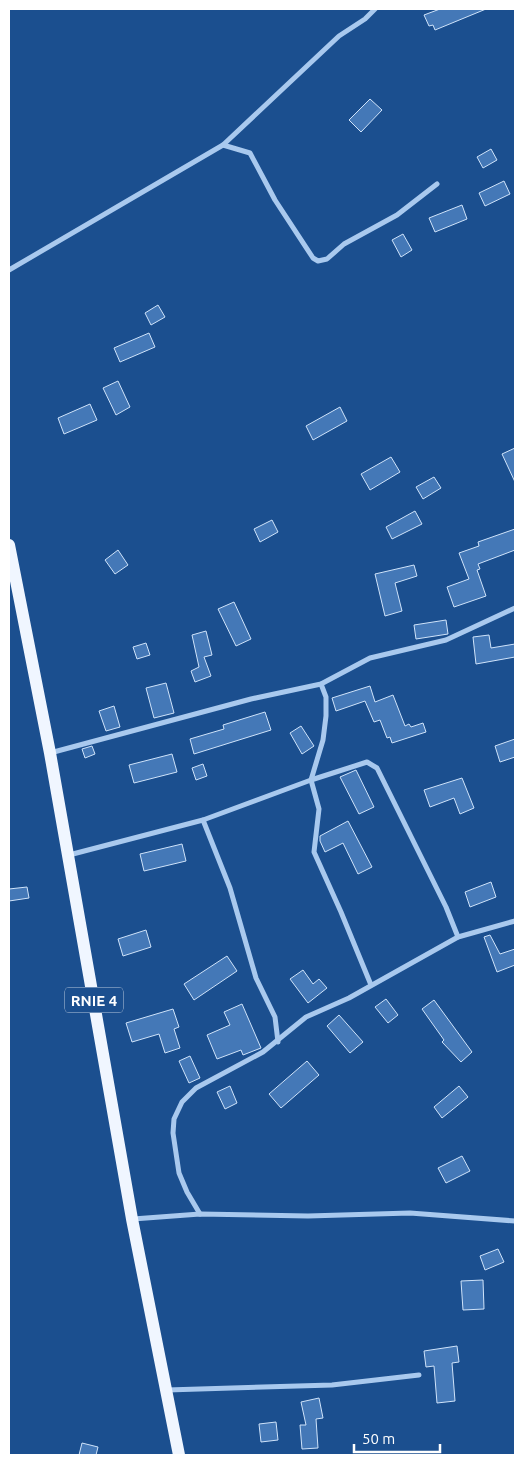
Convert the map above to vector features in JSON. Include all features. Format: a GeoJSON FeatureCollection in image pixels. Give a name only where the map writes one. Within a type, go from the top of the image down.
{"type":"FeatureCollection","features":[{"type":"Feature","properties":{"kind":"main road","name":"RNIE 4"},"geometry":{"type":"LineString","coordinates":[[9,545],[69,855],[132,1219],[167,1390],[178,1455]]}},
{"type":"Feature","properties":{"kind":"street"},"geometry":{"type":"LineString","coordinates":[[9,270],[223,145],[339,36],[365,20],[375,9]]}},
{"type":"Feature","properties":{"kind":"street"},"geometry":{"type":"LineString","coordinates":[[223,145],[250,153],[276,200],[313,258],[318,260],[326,259],[344,244],[397,215],[437,184]]}},
{"type":"Feature","properties":{"kind":"street"},"geometry":{"type":"LineString","coordinates":[[50,753],[251,699],[321,684],[370,658],[446,640],[515,608]]}},
{"type":"Feature","properties":{"kind":"street"},"geometry":{"type":"LineString","coordinates":[[321,684],[326,697],[326,716],[323,740],[311,780],[319,809],[314,852],[342,912],[371,985]]}},
{"type":"Feature","properties":{"kind":"street"},"geometry":{"type":"LineString","coordinates":[[69,855],[203,820],[311,780],[367,762],[377,768],[446,907],[458,937]]}},
{"type":"Feature","properties":{"kind":"street"},"geometry":{"type":"LineString","coordinates":[[203,820],[230,888],[256,978],[275,1017],[278,1042]]}},
{"type":"Feature","properties":{"kind":"street"},"geometry":{"type":"LineString","coordinates":[[200,1214],[187,1192],[174,1151],[174,1119],[182,1102],[196,1088],[278,1042],[306,1017],[348,998],[458,937],[515,921]]}},
{"type":"Feature","properties":{"kind":"street"},"geometry":{"type":"LineString","coordinates":[[132,1219],[200,1214],[308,1216],[410,1213],[515,1221]]}},
{"type":"Feature","properties":{"kind":"street"},"geometry":{"type":"LineString","coordinates":[[167,1390],[332,1385],[419,1375]]}},
{"type":"Feature","properties":{"kind":"building"},"geometry":{"type":"Polygon","coordinates":[[[440,9],[486,9],[435,30],[433,25],[429,26],[424,15],[440,9]]]}},
{"type":"Feature","properties":{"kind":"building"},"geometry":{"type":"Polygon","coordinates":[[[370,99],[382,110],[361,132],[349,120],[370,99]]]}},
{"type":"Feature","properties":{"kind":"building"},"geometry":{"type":"Polygon","coordinates":[[[491,149],[497,160],[483,168],[477,157],[491,149]]]}},
{"type":"Feature","properties":{"kind":"building"},"geometry":{"type":"Polygon","coordinates":[[[504,181],[510,194],[485,206],[479,193],[504,181]]]}},
{"type":"Feature","properties":{"kind":"building"},"geometry":{"type":"Polygon","coordinates":[[[462,205],[467,219],[435,232],[429,218],[462,205]]]}},
{"type":"Feature","properties":{"kind":"building"},"geometry":{"type":"Polygon","coordinates":[[[403,234],[412,250],[401,257],[392,240],[403,234]]]}},
{"type":"Feature","properties":{"kind":"building"},"geometry":{"type":"Polygon","coordinates":[[[158,305],[165,317],[151,325],[145,313],[158,305]]]}},
{"type":"Feature","properties":{"kind":"building"},"geometry":{"type":"Polygon","coordinates":[[[149,333],[155,347],[120,362],[114,348],[149,333]]]}},
{"type":"Feature","properties":{"kind":"building"},"geometry":{"type":"Polygon","coordinates":[[[118,381],[130,407],[116,415],[103,388],[118,381]]]}},
{"type":"Feature","properties":{"kind":"building"},"geometry":{"type":"Polygon","coordinates":[[[90,404],[97,420],[64,434],[58,418],[90,404]]]}},
{"type":"Feature","properties":{"kind":"building"},"geometry":{"type":"Polygon","coordinates":[[[340,407],[347,421],[313,440],[306,426],[340,407]]]}},
{"type":"Feature","properties":{"kind":"building"},"geometry":{"type":"Polygon","coordinates":[[[515,448],[515,482],[502,454],[515,448]]]}},
{"type":"Feature","properties":{"kind":"building"},"geometry":{"type":"Polygon","coordinates":[[[391,457],[400,472],[370,490],[361,474],[391,457]]]}},
{"type":"Feature","properties":{"kind":"building"},"geometry":{"type":"Polygon","coordinates":[[[434,477],[441,488],[423,499],[416,487],[434,477]]]}},
{"type":"Feature","properties":{"kind":"building"},"geometry":{"type":"Polygon","coordinates":[[[415,511],[422,524],[392,539],[386,527],[415,511]]]}},
{"type":"Feature","properties":{"kind":"building"},"geometry":{"type":"Polygon","coordinates":[[[272,520],[278,532],[260,542],[254,529],[272,520]]]}},
{"type":"Feature","properties":{"kind":"building"},"geometry":{"type":"Polygon","coordinates":[[[515,529],[515,550],[478,564],[480,569],[477,570],[486,596],[454,607],[447,587],[469,579],[459,553],[479,546],[478,542],[515,529]]]}},
{"type":"Feature","properties":{"kind":"building"},"geometry":{"type":"Polygon","coordinates":[[[118,550],[128,565],[115,574],[105,560],[118,550]]]}},
{"type":"Feature","properties":{"kind":"building"},"geometry":{"type":"Polygon","coordinates":[[[414,565],[417,576],[395,583],[402,611],[385,616],[375,574],[414,565]]]}},
{"type":"Feature","properties":{"kind":"building"},"geometry":{"type":"Polygon","coordinates":[[[234,602],[251,639],[236,646],[218,609],[234,602]]]}},
{"type":"Feature","properties":{"kind":"building"},"geometry":{"type":"Polygon","coordinates":[[[446,620],[448,634],[416,639],[414,625],[446,620]]]}},
{"type":"Feature","properties":{"kind":"building"},"geometry":{"type":"Polygon","coordinates":[[[206,631],[212,655],[204,657],[211,676],[195,682],[191,671],[199,667],[192,635],[206,631]]]}},
{"type":"Feature","properties":{"kind":"building"},"geometry":{"type":"Polygon","coordinates":[[[489,635],[491,648],[515,644],[515,657],[476,664],[473,637],[489,635]]]}},
{"type":"Feature","properties":{"kind":"building"},"geometry":{"type":"Polygon","coordinates":[[[146,643],[150,655],[137,659],[133,647],[146,643]]]}},
{"type":"Feature","properties":{"kind":"building"},"geometry":{"type":"Polygon","coordinates":[[[166,683],[174,713],[154,718],[146,688],[166,683]]]}},
{"type":"Feature","properties":{"kind":"building"},"geometry":{"type":"Polygon","coordinates":[[[370,686],[375,702],[393,695],[405,726],[409,724],[411,727],[423,723],[426,732],[392,743],[390,737],[387,738],[380,720],[374,722],[365,701],[336,711],[332,698],[370,686]]]}},
{"type":"Feature","properties":{"kind":"building"},"geometry":{"type":"Polygon","coordinates":[[[114,706],[120,727],[106,731],[99,711],[114,706]]]}},
{"type":"Feature","properties":{"kind":"building"},"geometry":{"type":"Polygon","coordinates":[[[265,712],[271,730],[194,754],[190,739],[224,729],[223,725],[265,712]]]}},
{"type":"Feature","properties":{"kind":"building"},"geometry":{"type":"Polygon","coordinates":[[[301,726],[314,746],[302,754],[290,733],[301,726]]]}},
{"type":"Feature","properties":{"kind":"building"},"geometry":{"type":"Polygon","coordinates":[[[515,739],[515,757],[500,762],[495,746],[515,739]]]}},
{"type":"Feature","properties":{"kind":"building"},"geometry":{"type":"Polygon","coordinates":[[[92,746],[95,754],[85,758],[82,749],[92,746]]]}},
{"type":"Feature","properties":{"kind":"building"},"geometry":{"type":"Polygon","coordinates":[[[172,754],[177,772],[134,783],[129,765],[172,754]]]}},
{"type":"Feature","properties":{"kind":"building"},"geometry":{"type":"Polygon","coordinates":[[[203,764],[207,776],[196,780],[192,768],[203,764]]]}},
{"type":"Feature","properties":{"kind":"building"},"geometry":{"type":"Polygon","coordinates":[[[356,770],[374,807],[359,814],[340,777],[356,770]]]}},
{"type":"Feature","properties":{"kind":"building"},"geometry":{"type":"Polygon","coordinates":[[[462,778],[474,808],[460,814],[454,798],[430,807],[424,790],[462,778]]]}},
{"type":"Feature","properties":{"kind":"building"},"geometry":{"type":"Polygon","coordinates":[[[348,821],[372,867],[358,874],[343,843],[325,852],[320,841],[320,836],[348,821]]]}},
{"type":"Feature","properties":{"kind":"building"},"geometry":{"type":"Polygon","coordinates":[[[182,844],[186,861],[144,871],[140,854],[182,844]]]}},
{"type":"Feature","properties":{"kind":"building"},"geometry":{"type":"Polygon","coordinates":[[[491,882],[496,897],[470,907],[465,892],[491,882]]]}},
{"type":"Feature","properties":{"kind":"building"},"geometry":{"type":"Polygon","coordinates":[[[27,887],[29,898],[9,901],[9,889],[27,887]]]}},
{"type":"Feature","properties":{"kind":"building"},"geometry":{"type":"Polygon","coordinates":[[[146,930],[151,947],[123,956],[118,939],[146,930]]]}},
{"type":"Feature","properties":{"kind":"building"},"geometry":{"type":"Polygon","coordinates":[[[490,935],[500,954],[515,949],[515,965],[497,972],[484,937],[490,935]]]}},
{"type":"Feature","properties":{"kind":"building"},"geometry":{"type":"Polygon","coordinates":[[[227,956],[237,971],[194,1000],[184,984],[227,956]]]}},
{"type":"Feature","properties":{"kind":"building"},"geometry":{"type":"Polygon","coordinates":[[[303,970],[313,984],[319,979],[327,988],[308,1003],[290,979],[303,970]]]}},
{"type":"Feature","properties":{"kind":"building"},"geometry":{"type":"Polygon","coordinates":[[[386,999],[398,1015],[388,1023],[375,1007],[386,999]]]}},
{"type":"Feature","properties":{"kind":"building"},"geometry":{"type":"Polygon","coordinates":[[[434,1000],[472,1052],[461,1062],[442,1042],[444,1040],[422,1009],[434,1000]]]}},
{"type":"Feature","properties":{"kind":"building"},"geometry":{"type":"Polygon","coordinates":[[[242,1004],[261,1048],[243,1055],[241,1050],[217,1059],[207,1035],[230,1025],[224,1012],[242,1004]]]}},
{"type":"Feature","properties":{"kind":"building"},"geometry":{"type":"Polygon","coordinates":[[[173,1009],[179,1027],[174,1029],[180,1048],[165,1053],[159,1034],[132,1042],[126,1023],[173,1009]]]}},
{"type":"Feature","properties":{"kind":"building"},"geometry":{"type":"Polygon","coordinates":[[[339,1015],[363,1042],[350,1053],[327,1026],[339,1015]]]}},
{"type":"Feature","properties":{"kind":"building"},"geometry":{"type":"Polygon","coordinates":[[[190,1056],[200,1078],[189,1083],[179,1061],[190,1056]]]}},
{"type":"Feature","properties":{"kind":"building"},"geometry":{"type":"Polygon","coordinates":[[[307,1061],[319,1075],[281,1108],[269,1094],[307,1061]]]}},
{"type":"Feature","properties":{"kind":"building"},"geometry":{"type":"Polygon","coordinates":[[[230,1086],[237,1103],[225,1109],[217,1092],[230,1086]]]}},
{"type":"Feature","properties":{"kind":"building"},"geometry":{"type":"Polygon","coordinates":[[[459,1086],[468,1097],[442,1118],[434,1107],[459,1086]]]}},
{"type":"Feature","properties":{"kind":"building"},"geometry":{"type":"Polygon","coordinates":[[[462,1156],[470,1171],[446,1183],[438,1168],[462,1156]]]}},
{"type":"Feature","properties":{"kind":"building"},"geometry":{"type":"Polygon","coordinates":[[[498,1249],[504,1262],[485,1270],[480,1256],[498,1249]]]}},
{"type":"Feature","properties":{"kind":"building"},"geometry":{"type":"Polygon","coordinates":[[[483,1280],[484,1309],[463,1310],[461,1281],[483,1280]]]}},
{"type":"Feature","properties":{"kind":"building"},"geometry":{"type":"Polygon","coordinates":[[[457,1346],[459,1362],[452,1363],[455,1401],[437,1403],[434,1366],[426,1367],[424,1351],[457,1346]]]}},
{"type":"Feature","properties":{"kind":"building"},"geometry":{"type":"Polygon","coordinates":[[[319,1398],[323,1418],[316,1419],[318,1448],[302,1449],[300,1425],[306,1425],[301,1402],[319,1398]]]}},
{"type":"Feature","properties":{"kind":"building"},"geometry":{"type":"Polygon","coordinates":[[[276,1422],[278,1440],[261,1442],[259,1424],[276,1422]]]}},
{"type":"Feature","properties":{"kind":"building"},"geometry":{"type":"Polygon","coordinates":[[[82,1443],[98,1447],[96,1455],[79,1455],[82,1443]]]}}]}
